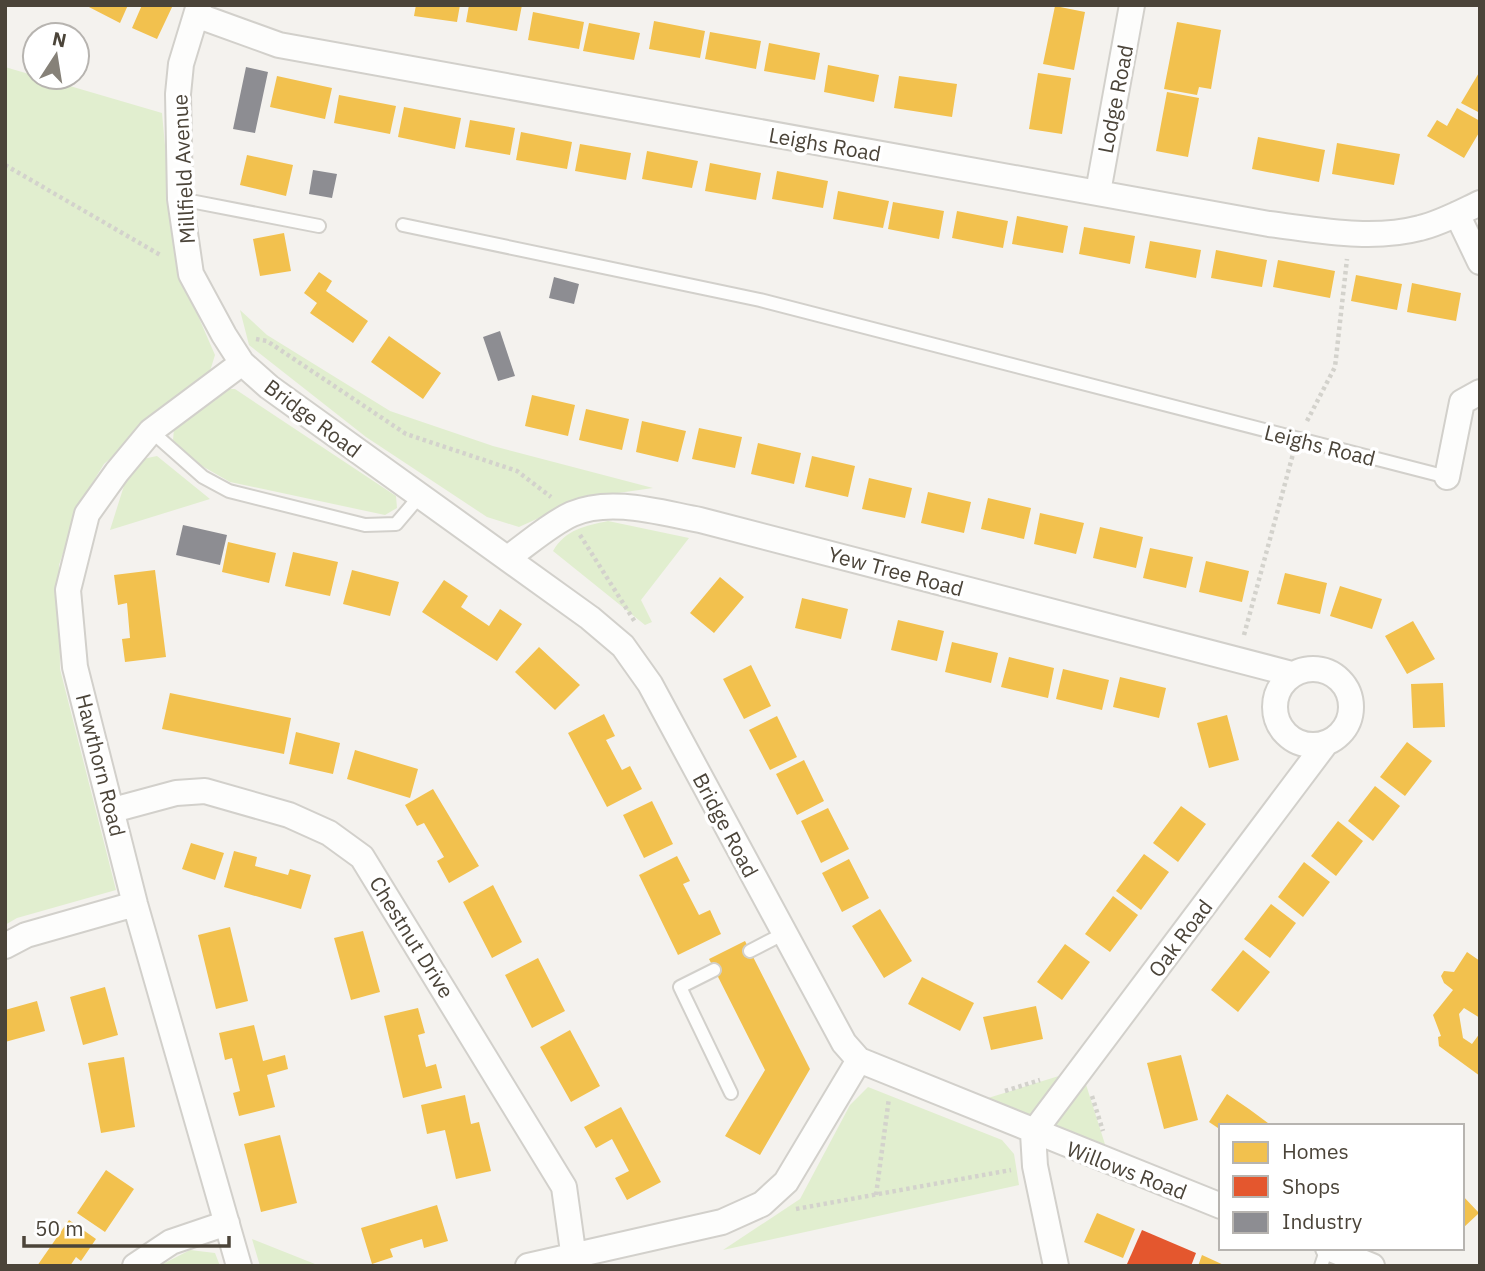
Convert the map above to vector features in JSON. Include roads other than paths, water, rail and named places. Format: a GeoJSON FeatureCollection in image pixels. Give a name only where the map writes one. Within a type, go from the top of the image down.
{"type":"FeatureCollection","features":[{"type":"Feature","properties":{"kind":"street","name":"Lodge Road"},"geometry":{"type":"LineString","coordinates":[[1098,192],[1132,5]]}},
{"type":"Feature","properties":{"kind":"street","name":"Leighs Road"},"geometry":{"type":"LineString","coordinates":[[197,10],[279,45],[1269,224],[1349,234],[1419,229],[1480,203]]}},
{"type":"Feature","properties":{"kind":"street","name":"Millfield Avenue"},"geometry":{"type":"LineString","coordinates":[[197,10],[181,64],[178,94],[180,199],[191,274],[242,363]]}},
{"type":"Feature","properties":{"kind":"street"},"geometry":{"type":"LineString","coordinates":[[1457,214],[1480,262]]}},
{"type":"Feature","properties":{"kind":"street","name":"Hawthorn Road"},"geometry":{"type":"LineString","coordinates":[[239,1266],[135,904],[75,667],[68,590],[87,514],[151,431],[242,363]]}},
{"type":"Feature","properties":{"kind":"street","name":"Bridge Road"},"geometry":{"type":"LineString","coordinates":[[242,363],[269,387],[419,497],[509,557],[623,646],[650,684],[844,1043],[859,1060]]}},
{"type":"Feature","properties":{"kind":"street","name":"Leighs Road"},"geometry":{"type":"LineString","coordinates":[[1447,477],[1462,402],[1480,392]]}},
{"type":"Feature","properties":{"kind":"street","name":"Yew Tree Road"},"geometry":{"type":"LineString","coordinates":[[509,557],[573,514],[601,508],[638,508],[700,520],[1292,674]]}},
{"type":"Feature","properties":{"kind":"street"},"geometry":{"type":"LineString","coordinates":[[1314,668],[1336,676],[1344,685],[1351,706],[1349,718],[1336,737],[1326,743],[1316,745],[1296,741],[1287,736],[1276,719],[1275,699],[1284,680],[1292,674],[1314,668]]}},
{"type":"Feature","properties":{"kind":"street","name":"Oak Road"},"geometry":{"type":"LineString","coordinates":[[1033,1133],[1326,743]]}},
{"type":"Feature","properties":{"kind":"street","name":"Chestnut Drive"},"geometry":{"type":"LineString","coordinates":[[113,810],[176,793],[205,791],[289,815],[329,833],[362,857],[564,1187],[575,1260]]}},
{"type":"Feature","properties":{"kind":"street"},"geometry":{"type":"LineString","coordinates":[[5,946],[26,935],[135,904]]}},
{"type":"Feature","properties":{"kind":"street"},"geometry":{"type":"LineString","coordinates":[[528,1266],[575,1260],[722,1222],[762,1204],[786,1182],[859,1060],[1033,1133],[1035,1166],[1056,1266]]}},
{"type":"Feature","properties":{"kind":"street","name":"Willows Road"},"geometry":{"type":"LineString","coordinates":[[1033,1133],[1219,1205]]}},
{"type":"Feature","properties":{"kind":"street"},"geometry":{"type":"LineString","coordinates":[[135,1266],[171,1242],[227,1223]]}},
{"type":"Feature","properties":{"kind":"street"},"geometry":{"type":"LineString","coordinates":[[1333,1250],[1373,1266]]}},
{"type":"Feature","properties":{"kind":"lane"},"geometry":{"type":"LineString","coordinates":[[180,199],[318,226]]}},
{"type":"Feature","properties":{"kind":"lane","name":"Leighs Road"},"geometry":{"type":"LineString","coordinates":[[403,225],[760,300],[1447,477]]}},
{"type":"Feature","properties":{"kind":"lane"},"geometry":{"type":"LineString","coordinates":[[151,431],[203,477],[229,491],[365,525],[396,524],[419,497]]}},
{"type":"Feature","properties":{"kind":"lane"},"geometry":{"type":"LineString","coordinates":[[750,951],[785,933]]}},
{"type":"Feature","properties":{"kind":"lane"},"geometry":{"type":"LineString","coordinates":[[714,970],[680,988],[731,1093]]}}]}
